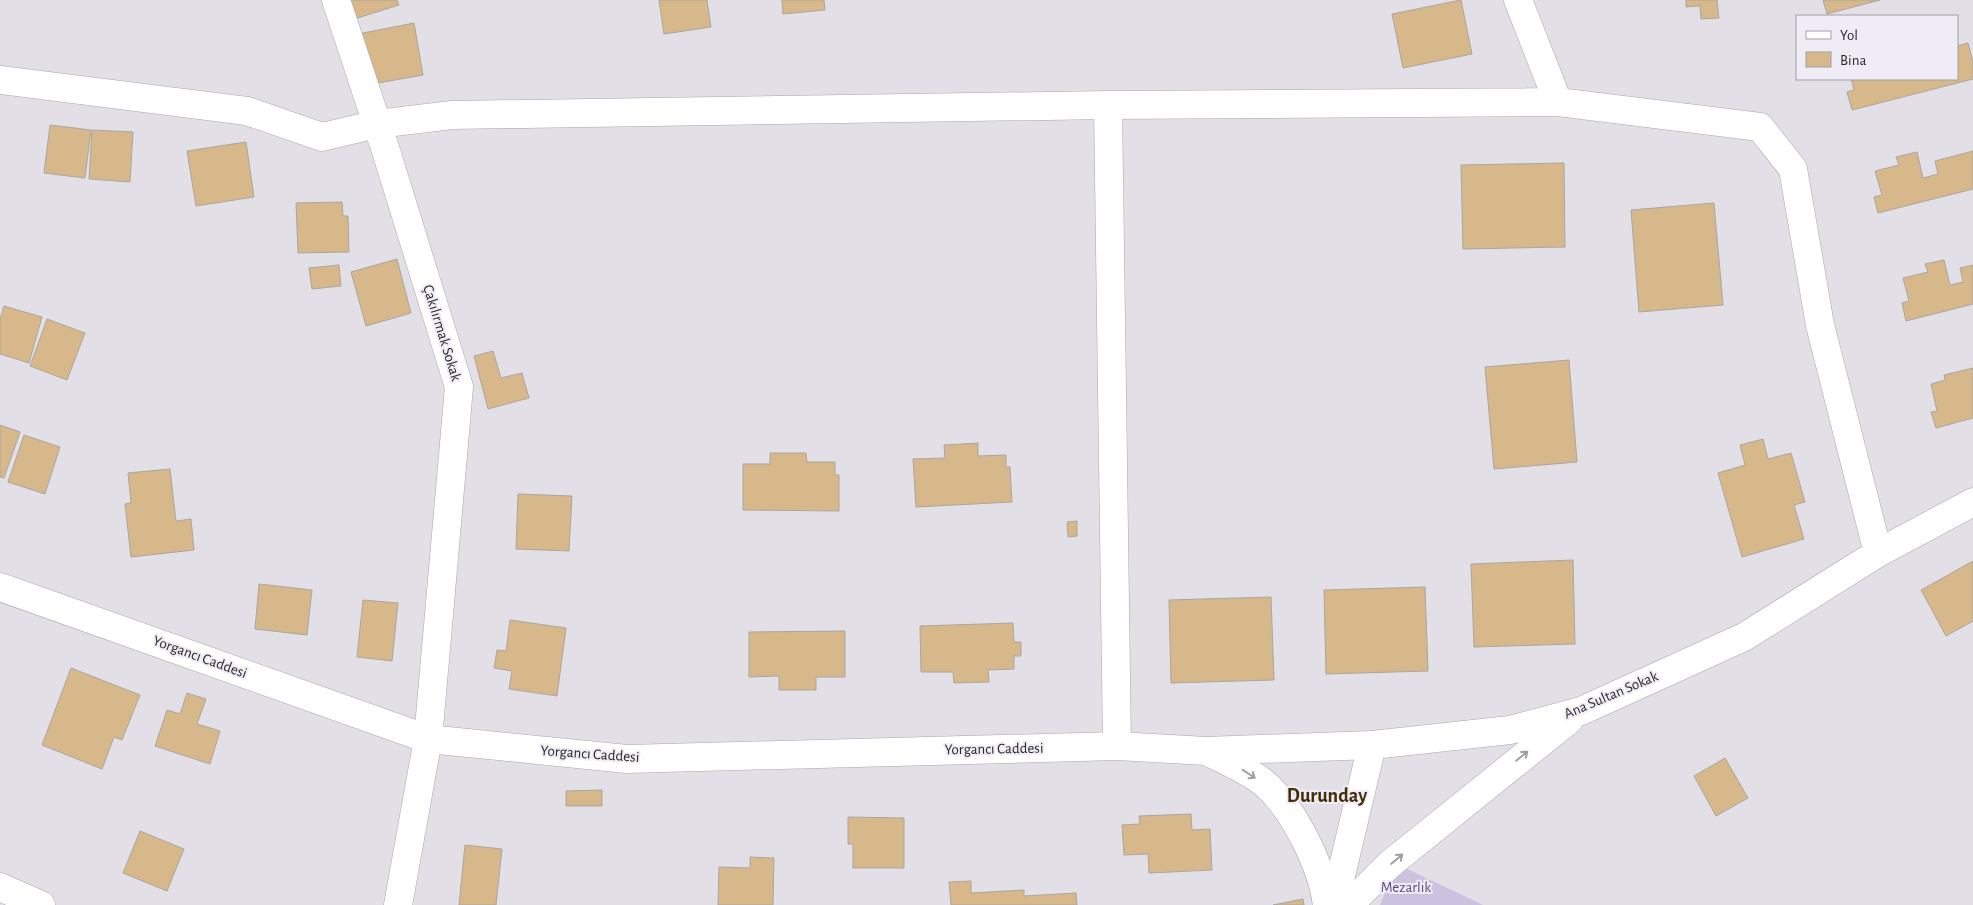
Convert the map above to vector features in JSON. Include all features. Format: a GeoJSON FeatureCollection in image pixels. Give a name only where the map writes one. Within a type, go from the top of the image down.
{"type":"FeatureCollection","features":[{"type":"Feature","properties":{"kind":"street","name":"Çakılırmak Sokak"},"geometry":{"type":"LineString","coordinates":[[336,0],[378,124],[459,387],[428,739],[398,905]]}},
{"type":"Feature","properties":{"kind":"street"},"geometry":{"type":"LineString","coordinates":[[1518,0],[1558,102]]}},
{"type":"Feature","properties":{"kind":"street"},"geometry":{"type":"LineString","coordinates":[[0,80],[247,111],[322,137],[378,124],[452,115],[1108,105],[1558,102],[1760,127],[1793,169],[1820,325],[1878,553]]}},
{"type":"Feature","properties":{"kind":"street"},"geometry":{"type":"LineString","coordinates":[[1108,105],[1117,746]]}},
{"type":"Feature","properties":{"kind":"street","name":"Ana Sultan Sokak"},"geometry":{"type":"LineString","coordinates":[[1206,751],[1372,745],[1510,730],[1581,711],[1744,637],[1878,553],[1973,502]]}},
{"type":"Feature","properties":{"kind":"street","name":"Yorgancı Caddesi"},"geometry":{"type":"LineString","coordinates":[[0,586],[428,739],[627,759],[1117,746],[1206,751]]}},
{"type":"Feature","properties":{"kind":"street"},"geometry":{"type":"LineString","coordinates":[[1349,905],[1390,864],[1537,744],[1581,711]]}},
{"type":"Feature","properties":{"kind":"street"},"geometry":{"type":"LineString","coordinates":[[1334,905],[1372,745]]}},
{"type":"Feature","properties":{"kind":"street"},"geometry":{"type":"LineString","coordinates":[[1206,751],[1245,770],[1265,784],[1285,807],[1318,868],[1327,905]]}},
{"type":"Feature","properties":{"kind":"street"},"geometry":{"type":"LineString","coordinates":[[0,887],[41,905]]}},
{"type":"Feature","properties":{"kind":"green space","name":"Mezarlık"},"geometry":{"type":"Polygon","coordinates":[[[1397,864],[1483,905],[1380,905],[1397,864]]]}},
{"type":"Feature","properties":{"kind":"building"},"geometry":{"type":"Polygon","coordinates":[[[345,0],[397,0],[399,5],[351,20],[345,0]]]}},
{"type":"Feature","properties":{"kind":"building"},"geometry":{"type":"Polygon","coordinates":[[[659,0],[707,0],[711,27],[664,34],[659,0]]]}},
{"type":"Feature","properties":{"kind":"building"},"geometry":{"type":"Polygon","coordinates":[[[782,0],[824,0],[825,10],[783,14],[782,0]]]}},
{"type":"Feature","properties":{"kind":"building"},"geometry":{"type":"Polygon","coordinates":[[[1461,0],[1472,54],[1403,68],[1392,14],[1461,0]]]}},
{"type":"Feature","properties":{"kind":"building"},"geometry":{"type":"Polygon","coordinates":[[[1686,0],[1717,0],[1719,18],[1701,19],[1700,6],[1686,7],[1686,0]]]}},
{"type":"Feature","properties":{"kind":"building"},"geometry":{"type":"Polygon","coordinates":[[[1823,0],[1880,0],[1827,14],[1823,0]]]}},
{"type":"Feature","properties":{"kind":"building"},"geometry":{"type":"Polygon","coordinates":[[[414,23],[423,75],[367,85],[358,34],[414,23]]]}},
{"type":"Feature","properties":{"kind":"building"},"geometry":{"type":"Polygon","coordinates":[[[1968,43],[1973,62],[1973,79],[1852,110],[1847,92],[1854,90],[1851,80],[1958,80],[1958,46],[1968,43]]]}},
{"type":"Feature","properties":{"kind":"building"},"geometry":{"type":"Polygon","coordinates":[[[50,125],[91,130],[85,178],[44,173],[50,125]]]}},
{"type":"Feature","properties":{"kind":"building"},"geometry":{"type":"Polygon","coordinates":[[[92,130],[133,132],[130,182],[89,179],[92,130]]]}},
{"type":"Feature","properties":{"kind":"building"},"geometry":{"type":"Polygon","coordinates":[[[246,142],[254,197],[196,206],[187,151],[246,142]]]}},
{"type":"Feature","properties":{"kind":"building"},"geometry":{"type":"Polygon","coordinates":[[[1973,151],[1973,189],[1878,213],[1874,197],[1882,195],[1875,171],[1899,165],[1896,157],[1917,152],[1923,178],[1938,174],[1935,161],[1973,151]]]}},
{"type":"Feature","properties":{"kind":"building"},"geometry":{"type":"Polygon","coordinates":[[[1564,163],[1565,247],[1463,249],[1461,165],[1564,163]]]}},
{"type":"Feature","properties":{"kind":"building"},"geometry":{"type":"Polygon","coordinates":[[[342,202],[343,216],[348,216],[349,252],[298,253],[296,203],[342,202]]]}},
{"type":"Feature","properties":{"kind":"building"},"geometry":{"type":"Polygon","coordinates":[[[1714,203],[1723,305],[1639,312],[1631,210],[1714,203]]]}},
{"type":"Feature","properties":{"kind":"building"},"geometry":{"type":"Polygon","coordinates":[[[397,259],[411,313],[366,326],[351,272],[397,259]]]}},
{"type":"Feature","properties":{"kind":"building"},"geometry":{"type":"Polygon","coordinates":[[[1944,260],[1950,285],[1963,282],[1960,268],[1973,265],[1973,304],[1906,321],[1902,303],[1909,301],[1903,278],[1928,272],[1925,264],[1944,260]]]}},
{"type":"Feature","properties":{"kind":"building"},"geometry":{"type":"Polygon","coordinates":[[[339,265],[341,286],[312,289],[309,268],[339,265]]]}},
{"type":"Feature","properties":{"kind":"building"},"geometry":{"type":"Polygon","coordinates":[[[4,306],[42,317],[29,363],[0,354],[0,319],[4,306]]]}},
{"type":"Feature","properties":{"kind":"building"},"geometry":{"type":"Polygon","coordinates":[[[47,319],[85,333],[67,380],[30,366],[47,319]]]}},
{"type":"Feature","properties":{"kind":"building"},"geometry":{"type":"Polygon","coordinates":[[[493,351],[501,378],[522,373],[529,398],[488,409],[474,356],[493,351]]]}},
{"type":"Feature","properties":{"kind":"building"},"geometry":{"type":"Polygon","coordinates":[[[1569,360],[1577,462],[1494,469],[1485,367],[1569,360]]]}},
{"type":"Feature","properties":{"kind":"building"},"geometry":{"type":"Polygon","coordinates":[[[1973,368],[1973,418],[1936,428],[1931,412],[1937,411],[1931,384],[1945,380],[1944,375],[1973,368]]]}},
{"type":"Feature","properties":{"kind":"building"},"geometry":{"type":"Polygon","coordinates":[[[0,425],[20,432],[4,478],[0,477],[0,425]]]}},
{"type":"Feature","properties":{"kind":"building"},"geometry":{"type":"Polygon","coordinates":[[[24,435],[60,447],[45,494],[8,482],[24,435]]]}},
{"type":"Feature","properties":{"kind":"building"},"geometry":{"type":"Polygon","coordinates":[[[1763,439],[1768,459],[1791,453],[1805,502],[1794,505],[1804,539],[1742,557],[1718,473],[1745,465],[1740,445],[1763,439]]]}},
{"type":"Feature","properties":{"kind":"building"},"geometry":{"type":"Polygon","coordinates":[[[978,443],[978,456],[1006,455],[1006,467],[1010,467],[1012,502],[916,507],[913,459],[945,458],[944,445],[978,443]]]}},
{"type":"Feature","properties":{"kind":"building"},"geometry":{"type":"Polygon","coordinates":[[[770,453],[806,453],[807,462],[835,462],[835,475],[839,475],[839,511],[743,510],[743,464],[770,464],[770,453]]]}},
{"type":"Feature","properties":{"kind":"building"},"geometry":{"type":"Polygon","coordinates":[[[170,469],[176,521],[191,519],[194,550],[131,557],[125,504],[131,503],[128,473],[170,469]]]}},
{"type":"Feature","properties":{"kind":"building"},"geometry":{"type":"Polygon","coordinates":[[[518,494],[572,496],[569,551],[516,549],[518,494]]]}},
{"type":"Feature","properties":{"kind":"building"},"geometry":{"type":"Polygon","coordinates":[[[1077,521],[1077,536],[1068,537],[1067,522],[1077,521]]]}},
{"type":"Feature","properties":{"kind":"building"},"geometry":{"type":"Polygon","coordinates":[[[1573,560],[1575,644],[1474,647],[1471,564],[1573,560]]]}},
{"type":"Feature","properties":{"kind":"building"},"geometry":{"type":"Polygon","coordinates":[[[1973,561],[1973,621],[1946,636],[1921,590],[1973,561]]]}},
{"type":"Feature","properties":{"kind":"building"},"geometry":{"type":"Polygon","coordinates":[[[259,584],[312,590],[307,635],[255,629],[259,584]]]}},
{"type":"Feature","properties":{"kind":"building"},"geometry":{"type":"Polygon","coordinates":[[[1425,587],[1428,671],[1326,674],[1324,590],[1425,587]]]}},
{"type":"Feature","properties":{"kind":"building"},"geometry":{"type":"Polygon","coordinates":[[[1271,597],[1274,680],[1171,683],[1169,600],[1271,597]]]}},
{"type":"Feature","properties":{"kind":"building"},"geometry":{"type":"Polygon","coordinates":[[[363,600],[398,603],[392,661],[357,657],[363,600]]]}},
{"type":"Feature","properties":{"kind":"building"},"geometry":{"type":"Polygon","coordinates":[[[510,620],[566,628],[557,696],[509,689],[512,671],[494,668],[497,650],[506,651],[510,620]]]}},
{"type":"Feature","properties":{"kind":"building"},"geometry":{"type":"Polygon","coordinates":[[[1013,623],[1014,642],[1021,642],[1021,656],[1014,656],[1014,669],[988,670],[989,682],[954,683],[953,672],[921,672],[920,626],[1013,623]]]}},
{"type":"Feature","properties":{"kind":"building"},"geometry":{"type":"Polygon","coordinates":[[[845,631],[845,677],[816,677],[816,690],[779,690],[779,676],[749,677],[749,632],[845,631]]]}},
{"type":"Feature","properties":{"kind":"building"},"geometry":{"type":"Polygon","coordinates":[[[71,668],[140,695],[122,740],[114,737],[102,769],[42,745],[71,668]]]}},
{"type":"Feature","properties":{"kind":"building"},"geometry":{"type":"Polygon","coordinates":[[[187,693],[206,699],[197,724],[220,731],[210,764],[155,746],[167,710],[180,714],[187,693]]]}},
{"type":"Feature","properties":{"kind":"building"},"geometry":{"type":"Polygon","coordinates":[[[1725,758],[1748,798],[1716,816],[1694,776],[1725,758]]]}},
{"type":"Feature","properties":{"kind":"building"},"geometry":{"type":"Polygon","coordinates":[[[602,790],[602,806],[566,806],[566,791],[602,790]]]}},
{"type":"Feature","properties":{"kind":"building"},"geometry":{"type":"Polygon","coordinates":[[[1191,814],[1192,830],[1210,829],[1212,870],[1149,873],[1148,854],[1124,855],[1122,825],[1140,824],[1139,816],[1191,814]]]}},
{"type":"Feature","properties":{"kind":"building"},"geometry":{"type":"Polygon","coordinates":[[[848,817],[904,818],[904,868],[853,868],[853,844],[848,844],[848,817]]]}},
{"type":"Feature","properties":{"kind":"building"},"geometry":{"type":"Polygon","coordinates":[[[140,831],[184,849],[167,891],[123,873],[140,831]]]}},
{"type":"Feature","properties":{"kind":"building"},"geometry":{"type":"Polygon","coordinates":[[[465,845],[502,849],[496,905],[459,905],[465,845]]]}},
{"type":"Feature","properties":{"kind":"building"},"geometry":{"type":"Polygon","coordinates":[[[750,857],[774,858],[773,905],[718,905],[719,867],[750,868],[750,857]]]}},
{"type":"Feature","properties":{"kind":"building"},"geometry":{"type":"Polygon","coordinates":[[[971,881],[971,893],[1024,890],[1024,896],[1076,893],[1077,905],[951,905],[949,882],[971,881]]]}},
{"type":"Feature","properties":{"kind":"building"},"geometry":{"type":"Polygon","coordinates":[[[1303,899],[1304,905],[1273,905],[1303,899]]]}},
{"type":"Feature","properties":{"kind":"district","name":"Durunday"},"geometry":{"type":"Point","coordinates":[1327,796]}}]}
